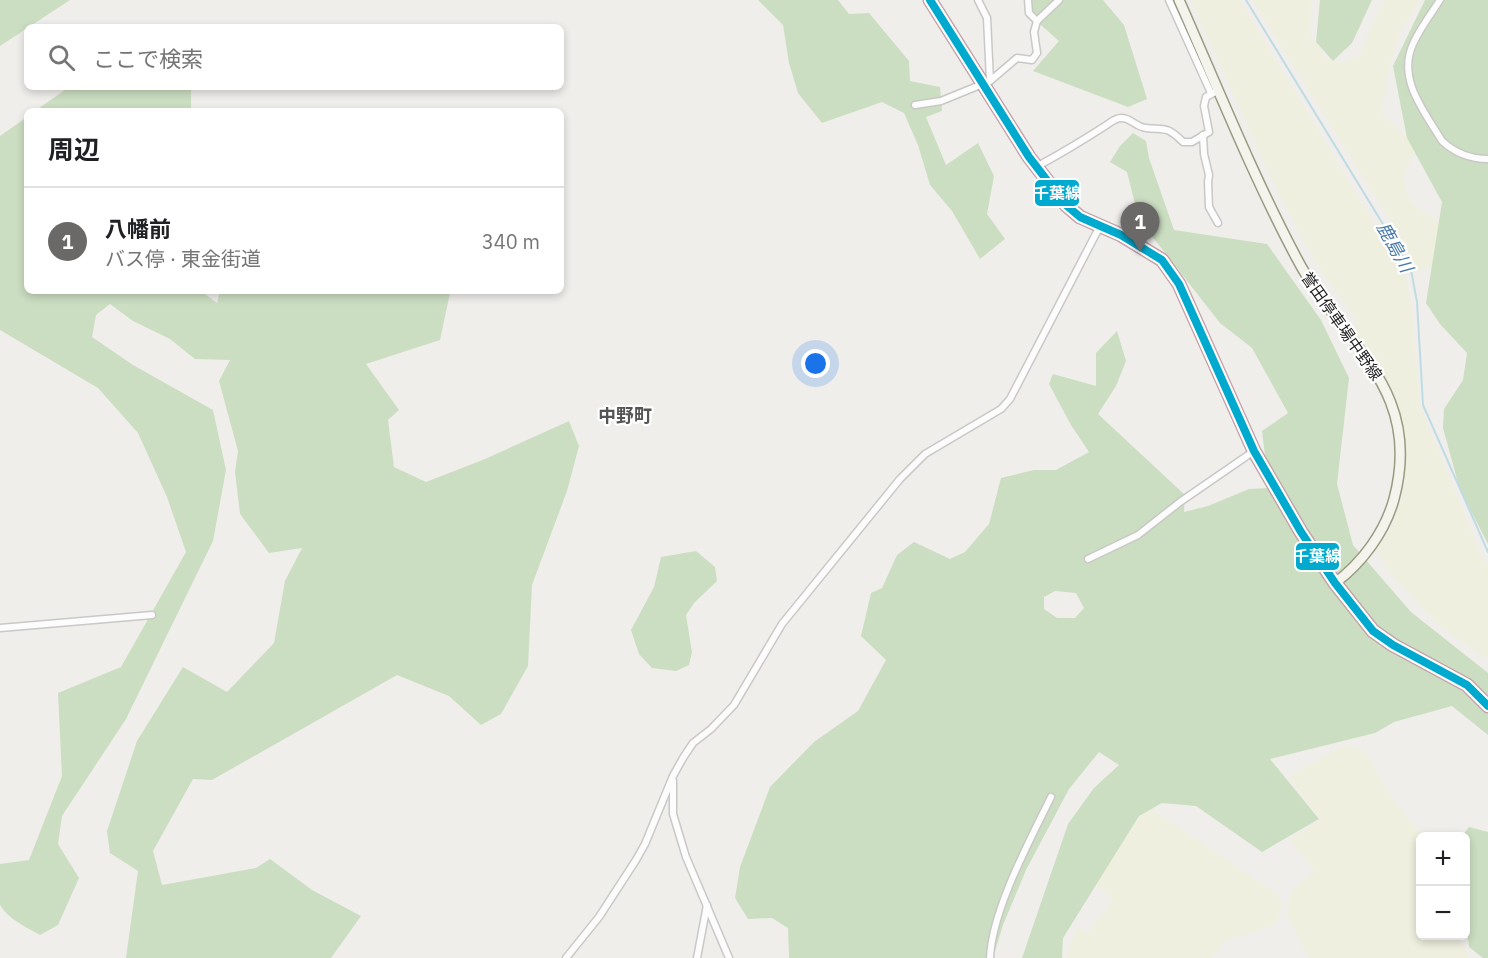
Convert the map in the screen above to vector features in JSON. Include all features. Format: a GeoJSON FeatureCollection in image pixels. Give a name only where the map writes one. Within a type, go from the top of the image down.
{"type":"FeatureCollection","features":[{"type":"Feature","properties":{"kind":"highway"},"geometry":{"type":"LineString","coordinates":[[930,0],[986,82],[1036,167],[1066,205],[1080,217],[1136,243],[1162,260],[1179,285],[1254,451],[1300,532],[1335,583],[1373,631],[1393,645],[1467,685],[1488,706]]}},
{"type":"Feature","properties":{"kind":"main road","name":"誉田停車場中野線"},"geometry":{"type":"LineString","coordinates":[[1179,0],[1215,91],[1296,258],[1325,304],[1356,343],[1386,390],[1397,419],[1401,450],[1400,478],[1392,507],[1375,541],[1351,570],[1335,583]]}},
{"type":"Feature","properties":{"kind":"street"},"geometry":{"type":"LineString","coordinates":[[978,0],[987,18],[986,82]]}},
{"type":"Feature","properties":{"kind":"street"},"geometry":{"type":"LineString","coordinates":[[1028,0],[1029,12],[1037,21]]}},
{"type":"Feature","properties":{"kind":"street"},"geometry":{"type":"LineString","coordinates":[[915,105],[941,101],[986,82],[1017,58],[1028,61],[1035,57],[1037,48],[1034,32],[1037,21],[1059,0]]}},
{"type":"Feature","properties":{"kind":"street"},"geometry":{"type":"LineString","coordinates":[[1036,167],[1071,148],[1118,117],[1130,119],[1137,126],[1145,128],[1166,128],[1173,131],[1183,142],[1192,142],[1209,132],[1204,106],[1206,97],[1215,91],[1169,0]]}},
{"type":"Feature","properties":{"kind":"street"},"geometry":{"type":"LineString","coordinates":[[1440,0],[1412,45],[1407,65],[1408,82],[1442,141],[1469,158],[1488,159]]}},
{"type":"Feature","properties":{"kind":"street"},"geometry":{"type":"LineString","coordinates":[[1203,135],[1203,154],[1209,175],[1209,207],[1218,223]]}},
{"type":"Feature","properties":{"kind":"street"},"geometry":{"type":"LineString","coordinates":[[566,958],[599,917],[640,852],[673,776],[693,744],[734,705],[782,624],[900,479],[925,454],[1001,409],[1010,399],[1100,226]]}},
{"type":"Feature","properties":{"kind":"street"},"geometry":{"type":"LineString","coordinates":[[1088,559],[1138,535],[1180,502],[1254,451]]}},
{"type":"Feature","properties":{"kind":"street"},"geometry":{"type":"LineString","coordinates":[[0,628],[152,615]]}},
{"type":"Feature","properties":{"kind":"street"},"geometry":{"type":"LineString","coordinates":[[673,776],[673,814],[686,857],[729,958]]}},
{"type":"Feature","properties":{"kind":"street"},"geometry":{"type":"LineString","coordinates":[[990,958],[999,917],[1018,866],[1051,797]]}},
{"type":"Feature","properties":{"kind":"street"},"geometry":{"type":"LineString","coordinates":[[697,958],[707,904]]}},
{"type":"Feature","properties":{"kind":"green space"},"geometry":{"type":"Polygon","coordinates":[[[0,0],[70,0],[33,24],[24,24],[24,30],[0,46],[0,0]]]}},
{"type":"Feature","properties":{"kind":"green space"},"geometry":{"type":"Polygon","coordinates":[[[758,0],[838,0],[849,14],[869,13],[909,61],[910,81],[940,87],[942,111],[926,117],[946,165],[978,143],[994,176],[987,214],[1005,239],[980,259],[952,211],[930,185],[918,145],[904,113],[882,102],[822,123],[798,93],[789,63],[783,25],[758,0]]]}},
{"type":"Feature","properties":{"kind":"green space"},"geometry":{"type":"Polygon","coordinates":[[[1024,0],[1103,0],[1124,25],[1147,99],[1128,107],[1033,71],[1059,41],[1033,18],[1024,0]]]}},
{"type":"Feature","properties":{"kind":"green space"},"geometry":{"type":"Polygon","coordinates":[[[1191,0],[1240,0],[1406,276],[1412,309],[1420,406],[1482,557],[1488,566],[1488,659],[1443,629],[1387,569],[1377,550],[1393,524],[1403,491],[1406,468],[1404,434],[1398,409],[1385,376],[1357,337],[1354,317],[1314,260],[1275,186],[1191,0]]]}},
{"type":"Feature","properties":{"kind":"green space"},"geometry":{"type":"Polygon","coordinates":[[[1252,0],[1311,0],[1310,35],[1327,59],[1337,62],[1347,61],[1360,55],[1384,0],[1420,0],[1397,37],[1396,49],[1389,65],[1382,115],[1404,134],[1414,147],[1404,175],[1405,189],[1412,203],[1444,226],[1441,263],[1418,271],[1398,232],[1252,0]]]}},
{"type":"Feature","properties":{"kind":"green space"},"geometry":{"type":"Polygon","coordinates":[[[1320,0],[1372,0],[1352,43],[1333,61],[1316,42],[1320,0]]]}},
{"type":"Feature","properties":{"kind":"green space"},"geometry":{"type":"Polygon","coordinates":[[[1425,0],[1488,0],[1488,544],[1460,490],[1443,428],[1444,409],[1463,380],[1467,353],[1440,324],[1426,303],[1442,202],[1407,138],[1393,66],[1425,0]]]}},
{"type":"Feature","properties":{"kind":"green space"},"geometry":{"type":"Polygon","coordinates":[[[65,90],[191,90],[191,108],[39,108],[65,90]]]}},
{"type":"Feature","properties":{"kind":"green space"},"geometry":{"type":"Polygon","coordinates":[[[24,119],[24,294],[205,294],[217,303],[219,294],[450,294],[440,340],[366,364],[399,410],[388,420],[394,467],[426,482],[485,459],[569,421],[579,446],[567,491],[532,585],[528,666],[501,714],[481,725],[449,696],[397,675],[212,780],[193,779],[153,851],[162,885],[256,868],[270,859],[312,890],[361,916],[331,958],[126,958],[138,871],[110,853],[107,831],[137,741],[183,667],[227,692],[274,643],[285,581],[302,548],[269,553],[240,514],[235,472],[238,451],[219,381],[230,360],[195,359],[170,339],[133,321],[110,304],[96,315],[92,337],[133,365],[213,410],[226,470],[213,541],[126,719],[62,816],[58,844],[79,878],[58,925],[40,935],[12,919],[0,905],[0,864],[29,860],[62,776],[58,693],[121,667],[186,552],[167,497],[138,433],[98,388],[0,330],[0,136],[24,119]]]}},
{"type":"Feature","properties":{"kind":"green space"},"geometry":{"type":"Polygon","coordinates":[[[1133,133],[1146,141],[1149,158],[1174,230],[1267,244],[1321,320],[1349,378],[1337,484],[1353,545],[1411,612],[1488,673],[1488,735],[1452,706],[1394,722],[1375,733],[1270,759],[1319,819],[1262,852],[1196,806],[1162,803],[1139,816],[1063,938],[1062,958],[1022,958],[1068,824],[1094,788],[1119,765],[1099,752],[1069,789],[1026,870],[1003,925],[993,958],[789,958],[788,928],[772,918],[748,919],[735,898],[740,867],[770,787],[814,742],[858,711],[886,660],[861,636],[871,593],[882,588],[897,555],[914,542],[950,559],[965,552],[989,524],[1001,478],[1034,470],[1056,470],[1089,452],[1071,425],[1049,384],[1053,374],[1096,386],[1096,353],[1117,331],[1126,361],[1116,386],[1098,414],[1185,495],[1184,512],[1208,506],[1249,489],[1269,488],[1262,431],[1288,413],[1252,348],[1220,323],[1144,226],[1135,204],[1127,172],[1110,162],[1120,146],[1133,133]],[[1055,591],[1044,597],[1044,609],[1057,618],[1075,618],[1084,608],[1076,593],[1055,591]]]}},
{"type":"Feature","properties":{"kind":"green space"},"geometry":{"type":"Polygon","coordinates":[[[696,551],[715,567],[717,581],[694,603],[686,615],[692,652],[689,665],[676,671],[652,668],[639,654],[631,630],[654,587],[661,557],[696,551]]]}},
{"type":"Feature","properties":{"kind":"green space"},"geometry":{"type":"Polygon","coordinates":[[[1345,745],[1364,751],[1393,800],[1419,832],[1416,832],[1416,940],[1460,940],[1469,958],[1309,958],[1286,914],[1291,891],[1315,871],[1289,839],[1321,820],[1288,777],[1345,745]]]}},
{"type":"Feature","properties":{"kind":"green space"},"geometry":{"type":"Polygon","coordinates":[[[1148,807],[1276,893],[1283,903],[1276,923],[1225,941],[1211,958],[1066,958],[1077,927],[1087,933],[1112,902],[1110,896],[1097,887],[1095,863],[1132,812],[1148,807]]]}},
{"type":"Feature","properties":{"kind":"green space"},"geometry":{"type":"Polygon","coordinates":[[[1469,827],[1488,832],[1488,958],[1483,958],[1469,947],[1470,832],[1465,832],[1469,827]]]}},
{"type":"Feature","properties":{"kind":"waterway","name":"鹿島川"},"geometry":{"type":"LineString","coordinates":[[1246,0],[1411,270],[1417,302],[1423,405],[1488,552]]}},
{"type":"Feature","properties":{"kind":"transit line","name":"千葉線"},"geometry":{"type":"LineString","coordinates":[[930,0],[1029,157],[1066,205],[1080,217],[1121,235],[1162,260],[1179,284],[1254,451],[1301,532],[1335,583],[1373,631],[1393,645],[1467,685],[1488,706]]}},
{"type":"Feature","properties":{"kind":"place","name":"八幡前"},"geometry":{"type":"Point","coordinates":[1140,252]}},
{"type":"Feature","properties":{"kind":"district","name":"中野町"},"geometry":{"type":"Point","coordinates":[625,415]}}]}
